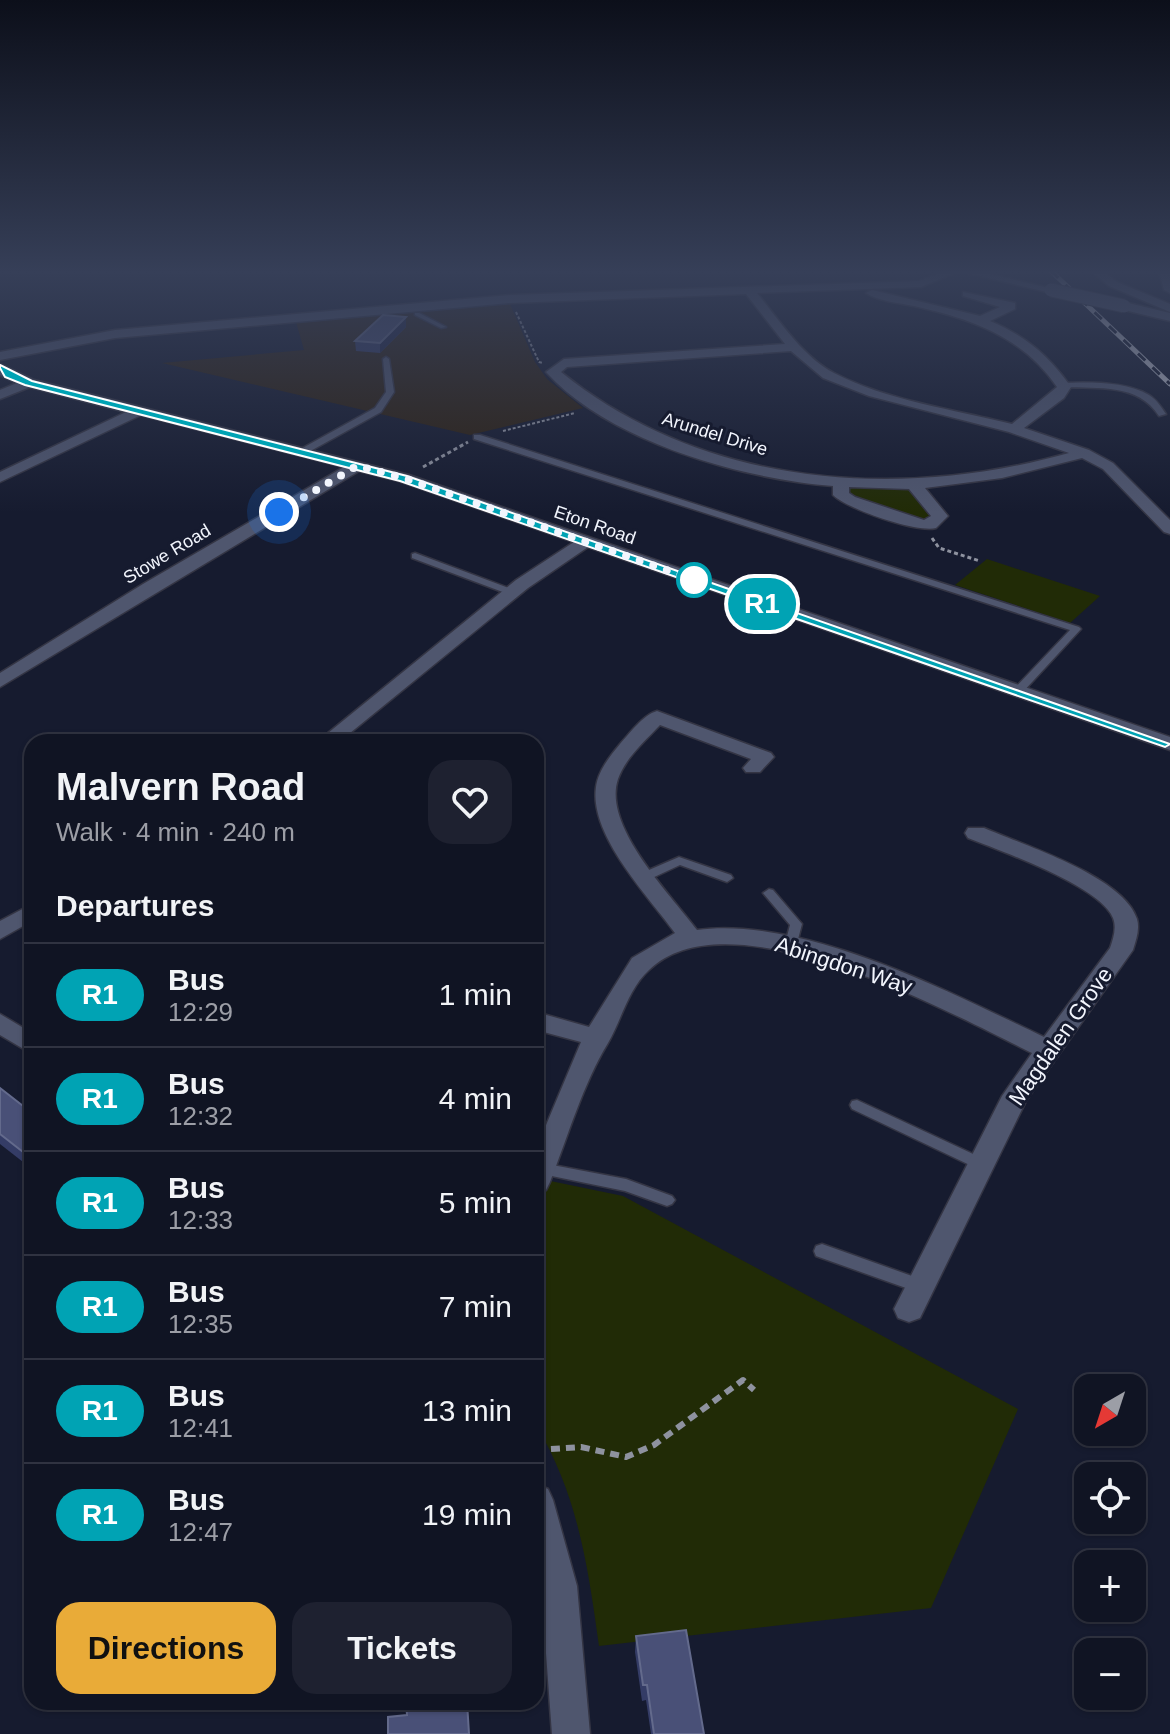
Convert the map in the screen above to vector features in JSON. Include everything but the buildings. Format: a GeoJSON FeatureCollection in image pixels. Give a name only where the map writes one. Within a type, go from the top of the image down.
{"type":"FeatureCollection","features":[{"type":"Feature","properties":{"kind":"street"},"geometry":{"type":"LineString","coordinates":[[0,356],[21,352]]}},
{"type":"Feature","properties":{"kind":"street"},"geometry":{"type":"LineString","coordinates":[[557,366],[723,352]]}},
{"type":"Feature","properties":{"kind":"street"},"geometry":{"type":"LineString","coordinates":[[799,352],[812,365],[851,386],[1014,429],[1084,453],[1108,466],[1170,529]]}},
{"type":"Feature","properties":{"kind":"street"},"geometry":{"type":"LineString","coordinates":[[1014,429],[1059,395],[1064,385],[1033,352]]}},
{"type":"Feature","properties":{"kind":"street","name":"Arundel Drive"},"geometry":{"type":"LineString","coordinates":[[557,366],[553,372],[572,390],[644,433],[704,455],[776,473],[841,482],[914,485],[982,478],[1084,453]]}},
{"type":"Feature","properties":{"kind":"street","name":"Eton Road"},"geometry":{"type":"LineString","coordinates":[[0,368],[8,375],[29,383],[404,478],[1170,744]]}},
{"type":"Feature","properties":{"kind":"street"},"geometry":{"type":"LineString","coordinates":[[0,395],[29,383]]}},
{"type":"Feature","properties":{"kind":"street"},"geometry":{"type":"LineString","coordinates":[[0,478],[139,411]]}},
{"type":"Feature","properties":{"kind":"street","name":"Stowe Road"},"geometry":{"type":"LineString","coordinates":[[0,681],[149,588],[357,466]]}},
{"type":"Feature","properties":{"kind":"street"},"geometry":{"type":"LineString","coordinates":[[841,482],[841,495],[850,500],[930,525],[940,516],[914,485]]}},
{"type":"Feature","properties":{"kind":"street"},"geometry":{"type":"LineString","coordinates":[[337,734],[511,592],[584,543]]}},
{"type":"Feature","properties":{"kind":"street"},"geometry":{"type":"LineString","coordinates":[[689,935],[616,835],[605,807],[606,784],[618,761],[657,717],[764,757],[753,768]]}},
{"type":"Feature","properties":{"kind":"street","name":"Magdalen Grove"},"geometry":{"type":"LineString","coordinates":[[914,1298],[1015,1096],[1046,1049],[1121,950],[1127,932],[1123,913],[1102,892],[1070,874],[976,833]]}},
{"type":"Feature","properties":{"kind":"street"},"geometry":{"type":"LineString","coordinates":[[0,931],[24,916]]}},
{"type":"Feature","properties":{"kind":"street","name":"Abingdon Way"},"geometry":{"type":"LineString","coordinates":[[544,1155],[619,995],[642,961],[689,935],[732,934],[791,944],[857,964],[927,992],[1046,1049]]}},
{"type":"Feature","properties":{"kind":"street"},"geometry":{"type":"LineString","coordinates":[[0,1023],[24,1040]]}},
{"type":"Feature","properties":{"kind":"street"},"geometry":{"type":"LineString","coordinates":[[544,1023],[598,1038]]}},
{"type":"Feature","properties":{"kind":"street"},"geometry":{"type":"LineString","coordinates":[[544,1530],[559,1586],[571,1734]]}},
{"type":"Feature","properties":{"kind":"lane"},"geometry":{"type":"LineString","coordinates":[[302,452],[378,410],[390,392],[386,359]]}},
{"type":"Feature","properties":{"kind":"lane"},"geometry":{"type":"LineString","coordinates":[[1064,385],[1138,393],[1153,399],[1162,414]]}},
{"type":"Feature","properties":{"kind":"lane"},"geometry":{"type":"LineString","coordinates":[[477,437],[1076,629],[1017,692]]}},
{"type":"Feature","properties":{"kind":"lane"},"geometry":{"type":"LineString","coordinates":[[415,556],[511,592]]}},
{"type":"Feature","properties":{"kind":"lane"},"geometry":{"type":"LineString","coordinates":[[646,876],[679,861],[727,878]]}},
{"type":"Feature","properties":{"kind":"lane"},"geometry":{"type":"LineString","coordinates":[[769,893],[796,924],[791,944]]}},
{"type":"Feature","properties":{"kind":"lane"},"geometry":{"type":"LineString","coordinates":[[857,1105],[981,1164]]}},
{"type":"Feature","properties":{"kind":"lane"},"geometry":{"type":"LineString","coordinates":[[544,1163],[626,1185],[667,1200]]}},
{"type":"Feature","properties":{"kind":"lane"},"geometry":{"type":"LineString","coordinates":[[822,1251],[914,1298]]}},
{"type":"Feature","properties":{"kind":"path"},"geometry":{"type":"LineString","coordinates":[[535,352],[539,362],[557,366]]}},
{"type":"Feature","properties":{"kind":"path"},"geometry":{"type":"LineString","coordinates":[[939,548],[980,561]]}},
{"type":"Feature","properties":{"kind":"path"},"geometry":{"type":"LineString","coordinates":[[544,1448],[561,1444],[595,1447],[626,1457],[654,1445],[743,1380],[754,1390]]}},
{"type":"Feature","properties":{"kind":"shaded area"},"geometry":{"type":"Polygon","coordinates":[[[283,352],[531,352],[547,379],[583,408],[470,435],[162,363],[283,352]]]}},
{"type":"Feature","properties":{"kind":"green space"},"geometry":{"type":"Polygon","coordinates":[[[849,484],[905,487],[912,490],[930,517],[926,521],[848,496],[849,484]]]}},
{"type":"Feature","properties":{"kind":"green space"},"geometry":{"type":"Polygon","coordinates":[[[987,559],[1100,596],[1070,623],[955,585],[987,559]]]}},
{"type":"Feature","properties":{"kind":"green space"},"geometry":{"type":"Polygon","coordinates":[[[544,1180],[623,1196],[1018,1409],[931,1608],[599,1646],[579,1532],[544,1440],[544,1180]]]}},
{"type":"Feature","properties":{"kind":"railway"},"geometry":{"type":"LineString","coordinates":[[1136,352],[1170,384]]}},
{"type":"Feature","properties":{"kind":"bus line","name":"R1"},"geometry":{"type":"LineString","coordinates":[[0,368],[8,375],[29,383],[404,478],[1170,744]]}},
{"type":"Feature","properties":{"kind":"route"},"geometry":{"type":"LineString","coordinates":[[279,512],[357,466],[404,478],[700,582],[694,580]]}}]}
